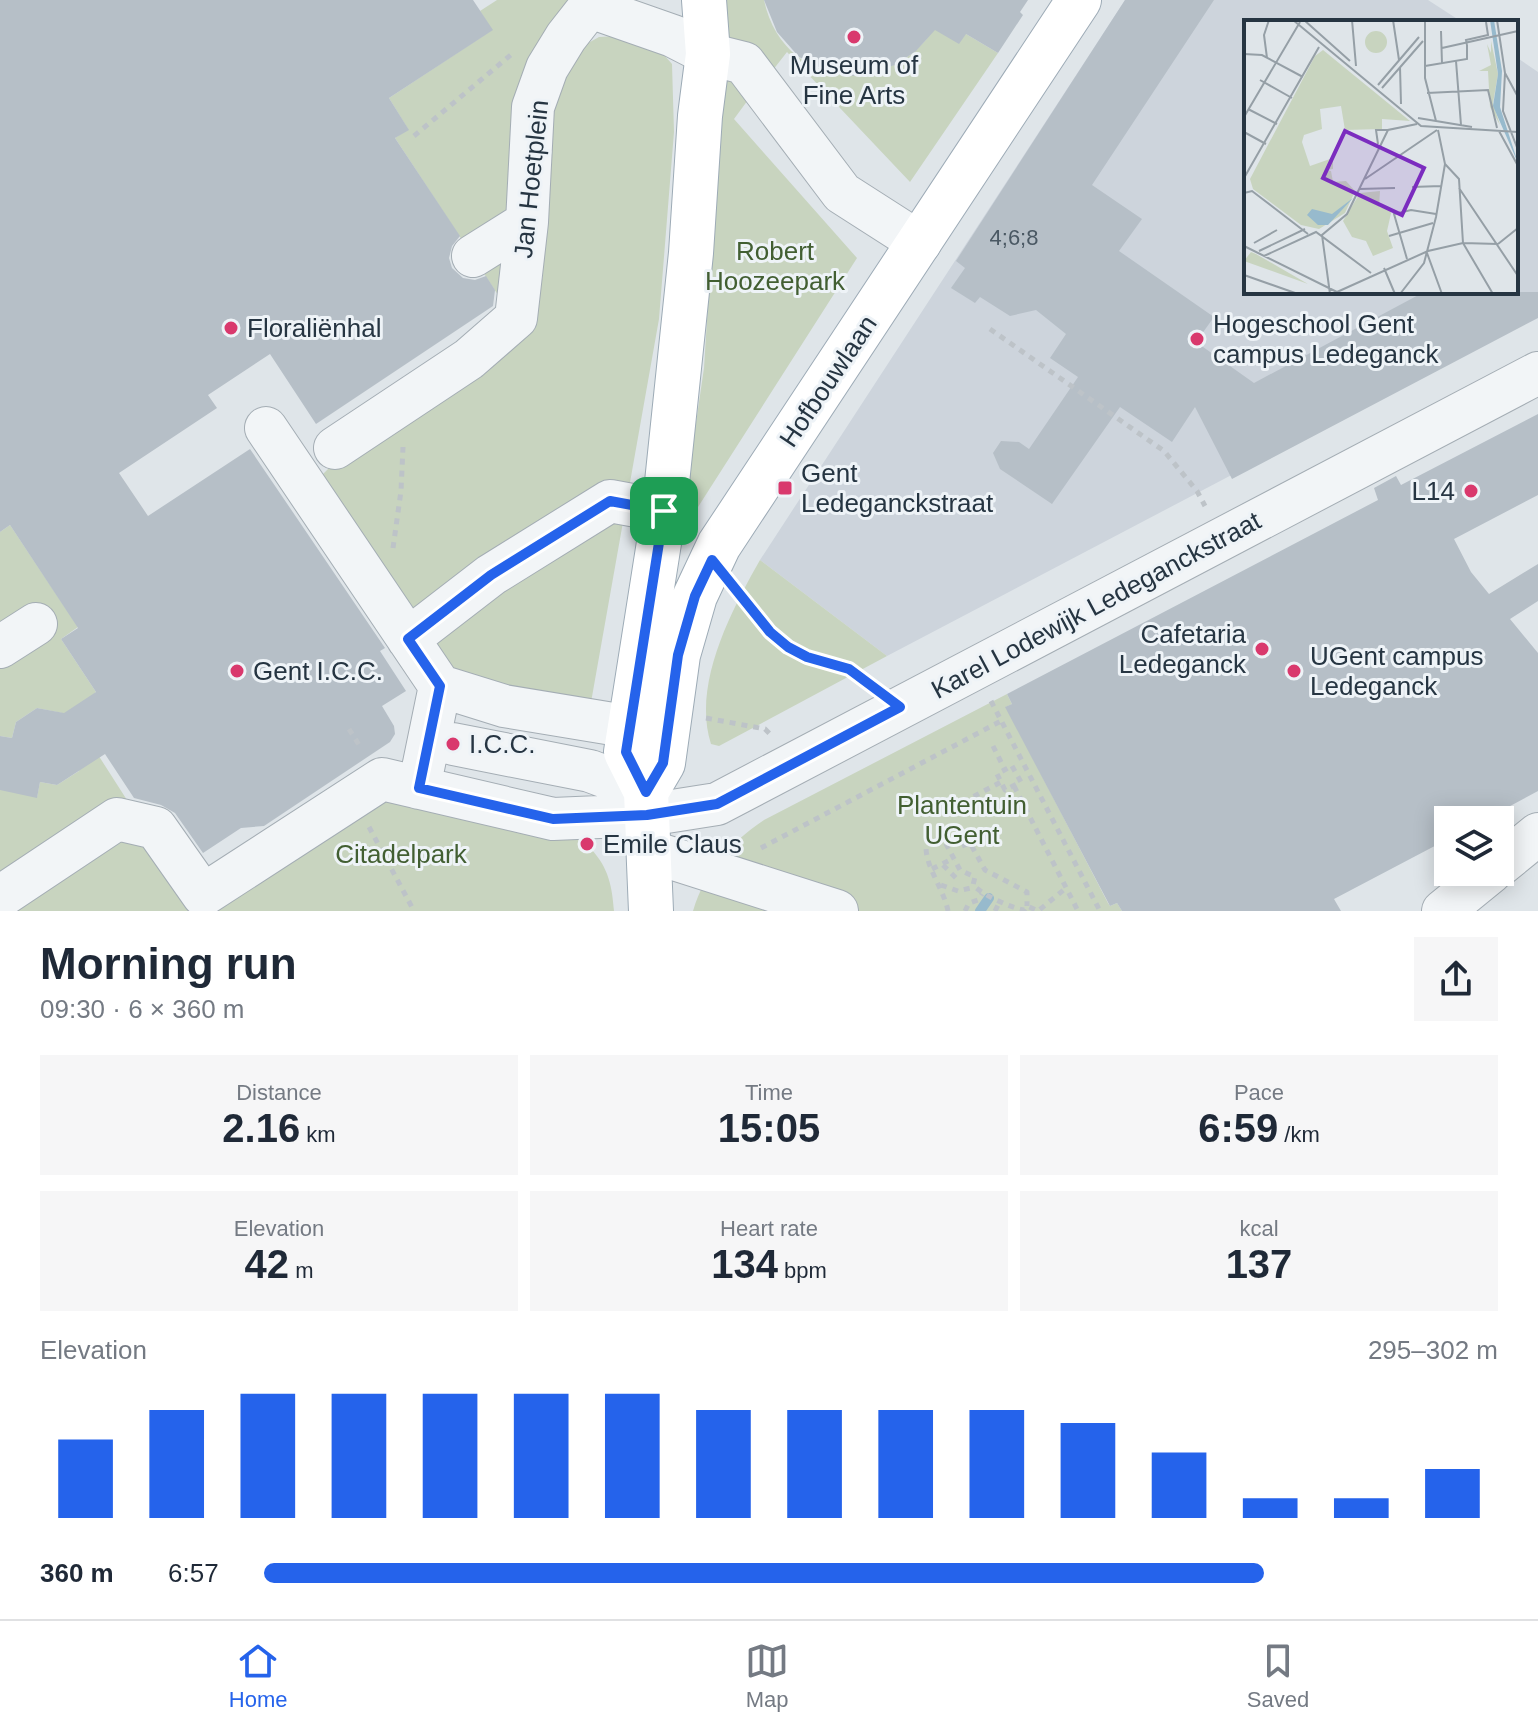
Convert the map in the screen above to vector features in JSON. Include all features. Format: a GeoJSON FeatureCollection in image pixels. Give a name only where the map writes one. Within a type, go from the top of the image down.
{"type":"FeatureCollection","features":[{"type":"Feature","properties":{"kind":"main road"},"geometry":{"type":"LineString","coordinates":[[651,911],[642,730],[691,253],[700,116],[708,54],[704,0]]}},
{"type":"Feature","properties":{"kind":"main road","name":"Hofbouwlaan"},"geometry":{"type":"LineString","coordinates":[[647,820],[663,763],[642,730],[678,655],[695,596],[719,545],[1079,0]]}},
{"type":"Feature","properties":{"kind":"street","name":"Jan Hoetplein"},"geometry":{"type":"LineString","coordinates":[[335,448],[469,359],[516,318],[527,222],[533,107],[547,68],[592,4],[673,36],[708,54]]}},
{"type":"Feature","properties":{"kind":"street"},"geometry":{"type":"LineString","coordinates":[[708,54],[748,66],[842,193],[920,243]]}},
{"type":"Feature","properties":{"kind":"street"},"geometry":{"type":"LineString","coordinates":[[473,256],[527,222]]}},
{"type":"Feature","properties":{"kind":"street","name":"Karel Lodewijk Ledeganckstraat"},"geometry":{"type":"LineString","coordinates":[[647,820],[717,804],[1538,373]]}},
{"type":"Feature","properties":{"kind":"street"},"geometry":{"type":"LineString","coordinates":[[266,428],[440,686],[504,706],[642,730]]}},
{"type":"Feature","properties":{"kind":"street"},"geometry":{"type":"LineString","coordinates":[[408,639],[491,575],[610,501],[664,511]]}},
{"type":"Feature","properties":{"kind":"street"},"geometry":{"type":"LineString","coordinates":[[0,647],[36,624]]}},
{"type":"Feature","properties":{"kind":"street"},"geometry":{"type":"LineString","coordinates":[[419,788],[440,686]]}},
{"type":"Feature","properties":{"kind":"street"},"geometry":{"type":"LineString","coordinates":[[453,744],[590,771],[715,872],[837,911]]}},
{"type":"Feature","properties":{"kind":"street"},"geometry":{"type":"LineString","coordinates":[[0,897],[117,819],[156,828],[207,903],[382,779],[553,819],[647,820]]}},
{"type":"Feature","properties":{"kind":"street"},"geometry":{"type":"LineString","coordinates":[[1514,854],[1538,834]]}},
{"type":"Feature","properties":{"kind":"street"},"geometry":{"type":"LineString","coordinates":[[1443,911],[1474,886]]}},
{"type":"Feature","properties":{"kind":"path"},"geometry":{"type":"LineString","coordinates":[[414,136],[515,52]]}},
{"type":"Feature","properties":{"kind":"path"},"geometry":{"type":"LineString","coordinates":[[990,329],[1164,451],[1197,491],[1225,538]]}},
{"type":"Feature","properties":{"kind":"path"},"geometry":{"type":"LineString","coordinates":[[379,599],[389,573],[401,491],[404,441]]}},
{"type":"Feature","properties":{"kind":"path"},"geometry":{"type":"LineString","coordinates":[[712,560],[770,632],[788,647],[807,657],[849,669],[900,707]]}},
{"type":"Feature","properties":{"kind":"path"},"geometry":{"type":"LineString","coordinates":[[991,702],[1100,911]]}},
{"type":"Feature","properties":{"kind":"path"},"geometry":{"type":"LineString","coordinates":[[715,872],[1001,721]]}},
{"type":"Feature","properties":{"kind":"path"},"geometry":{"type":"LineString","coordinates":[[642,730],[765,729],[798,761]]}},
{"type":"Feature","properties":{"kind":"path"},"geometry":{"type":"LineString","coordinates":[[993,746],[1005,770]]}},
{"type":"Feature","properties":{"kind":"path"},"geometry":{"type":"LineString","coordinates":[[1012,766],[1021,782],[1005,790],[997,774],[1005,770],[1012,766]]}},
{"type":"Feature","properties":{"kind":"path"},"geometry":{"type":"LineString","coordinates":[[1017,773],[1026,769]]}},
{"type":"Feature","properties":{"kind":"path"},"geometry":{"type":"LineString","coordinates":[[963,802],[1001,782]]}},
{"type":"Feature","properties":{"kind":"path"},"geometry":{"type":"LineString","coordinates":[[1014,786],[1078,911]]}},
{"type":"Feature","properties":{"kind":"path"},"geometry":{"type":"LineString","coordinates":[[354,798],[414,911]]}},
{"type":"Feature","properties":{"kind":"path"},"geometry":{"type":"LineString","coordinates":[[948,911],[925,850],[935,836],[945,842],[960,870],[975,877],[975,887],[982,894],[991,895],[1006,906],[1038,911],[1066,888]]}},
{"type":"Feature","properties":{"kind":"path"},"geometry":{"type":"LineString","coordinates":[[962,846],[970,843],[985,870],[1027,892],[1025,909]]}},
{"type":"Feature","properties":{"kind":"path"},"geometry":{"type":"LineString","coordinates":[[932,869],[954,858]]}},
{"type":"Feature","properties":{"kind":"path"},"geometry":{"type":"LineString","coordinates":[[943,865],[956,878]]}},
{"type":"Feature","properties":{"kind":"path"},"geometry":{"type":"LineString","coordinates":[[940,885],[958,891],[975,887]]}},
{"type":"Feature","properties":{"kind":"path"},"geometry":{"type":"LineString","coordinates":[[965,911],[969,903],[978,900],[982,894]]}},
{"type":"Feature","properties":{"kind":"path"},"geometry":{"type":"LineString","coordinates":[[995,911],[1000,901]]}},
{"type":"Feature","properties":{"kind":"shaded area","name":"Hogeschool Gent campus Ledeganck"},"geometry":{"type":"Polygon","coordinates":[[[1125,0],[1428,0],[1459,20],[1244,20],[1244,294],[1518,294],[1518,58],[1538,72],[1538,314],[887,656],[760,560],[1125,0]]]}},
{"type":"Feature","properties":{"kind":"green space"},"geometry":{"type":"Polygon","coordinates":[[[497,0],[580,0],[502,301],[395,138],[408,129],[389,98],[492,30],[480,11],[497,0]]]}},
{"type":"Feature","properties":{"kind":"green space"},"geometry":{"type":"Polygon","coordinates":[[[719,0],[764,0],[775,29],[792,51],[813,66],[838,74],[864,74],[890,67],[914,52],[934,29],[966,34],[998,53],[910,182],[787,52],[769,75],[722,47],[719,0]]]}},
{"type":"Feature","properties":{"kind":"green space"},"geometry":{"type":"Polygon","coordinates":[[[618,36],[657,47],[672,64],[674,132],[659,319],[590,708],[449,670],[320,477],[333,464],[530,325],[543,276],[547,111],[572,52],[599,37],[618,36]]]}},
{"type":"Feature","properties":{"kind":"green space","name":"Robert Hoozeepark"},"geometry":{"type":"Polygon","coordinates":[[[723,66],[756,89],[734,119],[857,258],[691,518],[683,512],[704,368],[723,66]]]}},
{"type":"Feature","properties":{"kind":"green space"},"geometry":{"type":"Polygon","coordinates":[[[10,525],[78,627],[61,639],[96,692],[72,715],[37,708],[16,722],[12,738],[0,736],[0,532],[10,525]]]}},
{"type":"Feature","properties":{"kind":"green space"},"geometry":{"type":"Polygon","coordinates":[[[760,560],[887,656],[719,746],[711,744],[706,721],[711,673],[727,625],[760,560]]]}},
{"type":"Feature","properties":{"kind":"green space","name":"Plantentuin UGent"},"geometry":{"type":"Polygon","coordinates":[[[1007,694],[1012,704],[1006,707],[1108,903],[1110,906],[1117,903],[1122,911],[693,911],[705,882],[720,859],[740,838],[764,820],[1007,694]]]}},
{"type":"Feature","properties":{"kind":"green space"},"geometry":{"type":"Polygon","coordinates":[[[86,736],[198,911],[0,911],[0,784],[37,797],[40,782],[57,785],[79,771],[86,736]]]}},
{"type":"Feature","properties":{"kind":"green space","name":"Citadelpark"},"geometry":{"type":"Polygon","coordinates":[[[390,793],[527,822],[577,839],[591,849],[602,863],[611,886],[614,911],[203,911],[390,793]]]}},
{"type":"Feature","properties":{"kind":"building","name":"Floraliënhal"},"geometry":{"type":"Polygon","coordinates":[[[0,0],[473,0],[493,30],[389,98],[409,130],[395,138],[460,236],[452,246],[449,258],[452,268],[463,278],[475,280],[486,276],[495,290],[493,306],[316,424],[270,354],[208,395],[217,408],[119,473],[148,516],[250,449],[385,648],[380,651],[406,691],[382,706],[394,726],[395,734],[390,742],[264,826],[241,828],[203,853],[175,813],[161,805],[134,798],[105,754],[57,785],[40,782],[37,798],[0,790],[0,736],[12,738],[16,722],[37,708],[64,713],[96,692],[61,639],[78,628],[10,525],[0,532],[0,0]]]}},
{"type":"Feature","properties":{"kind":"building","name":"Museum of Fine Arts"},"geometry":{"type":"Polygon","coordinates":[[[764,0],[1028,0],[1020,12],[1023,15],[998,53],[966,34],[959,44],[935,30],[916,51],[895,65],[857,76],[827,71],[799,57],[777,32],[764,0]]]}},
{"type":"Feature","properties":{"kind":"building"},"geometry":{"type":"Polygon","coordinates":[[[1125,0],[1214,0],[1092,185],[1142,219],[1119,251],[1214,317],[1196,342],[1254,383],[1420,294],[1538,292],[1538,318],[1232,479],[1195,407],[1172,442],[1120,407],[1052,504],[1000,469],[993,453],[1001,441],[1019,442],[1029,449],[1078,377],[1050,358],[1066,334],[1036,310],[1010,316],[980,297],[975,303],[951,288],[965,268],[956,261],[1125,0]]]}},
{"type":"Feature","properties":{"kind":"building","name":"UGent campus Ledeganck"},"geometry":{"type":"Polygon","coordinates":[[[1538,414],[1538,495],[1454,539],[1471,572],[1489,594],[1538,564],[1538,601],[1510,619],[1538,653],[1538,791],[1510,806],[1434,806],[1434,846],[1334,899],[1341,911],[1122,911],[1117,903],[1110,906],[1005,707],[1012,704],[1007,694],[1378,500],[1374,488],[1396,476],[1401,485],[1538,414]]]}},
{"type":"Feature","properties":{"kind":"waterway"},"geometry":{"type":"LineString","coordinates":[[980,911],[989,898]]}},
{"type":"Feature","properties":{"kind":"place","name":"Museum of Fine Arts"},"geometry":{"type":"Point","coordinates":[854,37]}},
{"type":"Feature","properties":{"kind":"place","name":"Floraliënhal"},"geometry":{"type":"Point","coordinates":[231,328]}},
{"type":"Feature","properties":{"kind":"place","name":"Hogeschool Gent campus Ledeganck"},"geometry":{"type":"Point","coordinates":[1197,339]}},
{"type":"Feature","properties":{"kind":"place","name":"Gent Ledeganckstraat"},"geometry":{"type":"Point","coordinates":[785,488]}},
{"type":"Feature","properties":{"kind":"place","name":"L14"},"geometry":{"type":"Point","coordinates":[1471,491]}},
{"type":"Feature","properties":{"kind":"place","name":"Cafetaria Ledeganck"},"geometry":{"type":"Point","coordinates":[1262,649]}},
{"type":"Feature","properties":{"kind":"place","name":"Gent I.C.C."},"geometry":{"type":"Point","coordinates":[237,671]}},
{"type":"Feature","properties":{"kind":"place","name":"UGent campus Ledeganck"},"geometry":{"type":"Point","coordinates":[1294,671]}},
{"type":"Feature","properties":{"kind":"place","name":"I.C.C."},"geometry":{"type":"Point","coordinates":[453,744]}},
{"type":"Feature","properties":{"kind":"place","name":"Emile Claus"},"geometry":{"type":"Point","coordinates":[587,844]}},
{"type":"Feature","properties":{"kind":"route"},"geometry":{"type":"LineString","coordinates":[[610,501],[664,511],[626,752],[646,792],[663,763],[678,655],[695,596],[712,560],[770,632],[788,647],[807,657],[849,669],[900,707],[717,804],[703,808],[647,815],[553,819],[419,788],[440,686],[408,639],[491,575],[610,501]]}}]}
